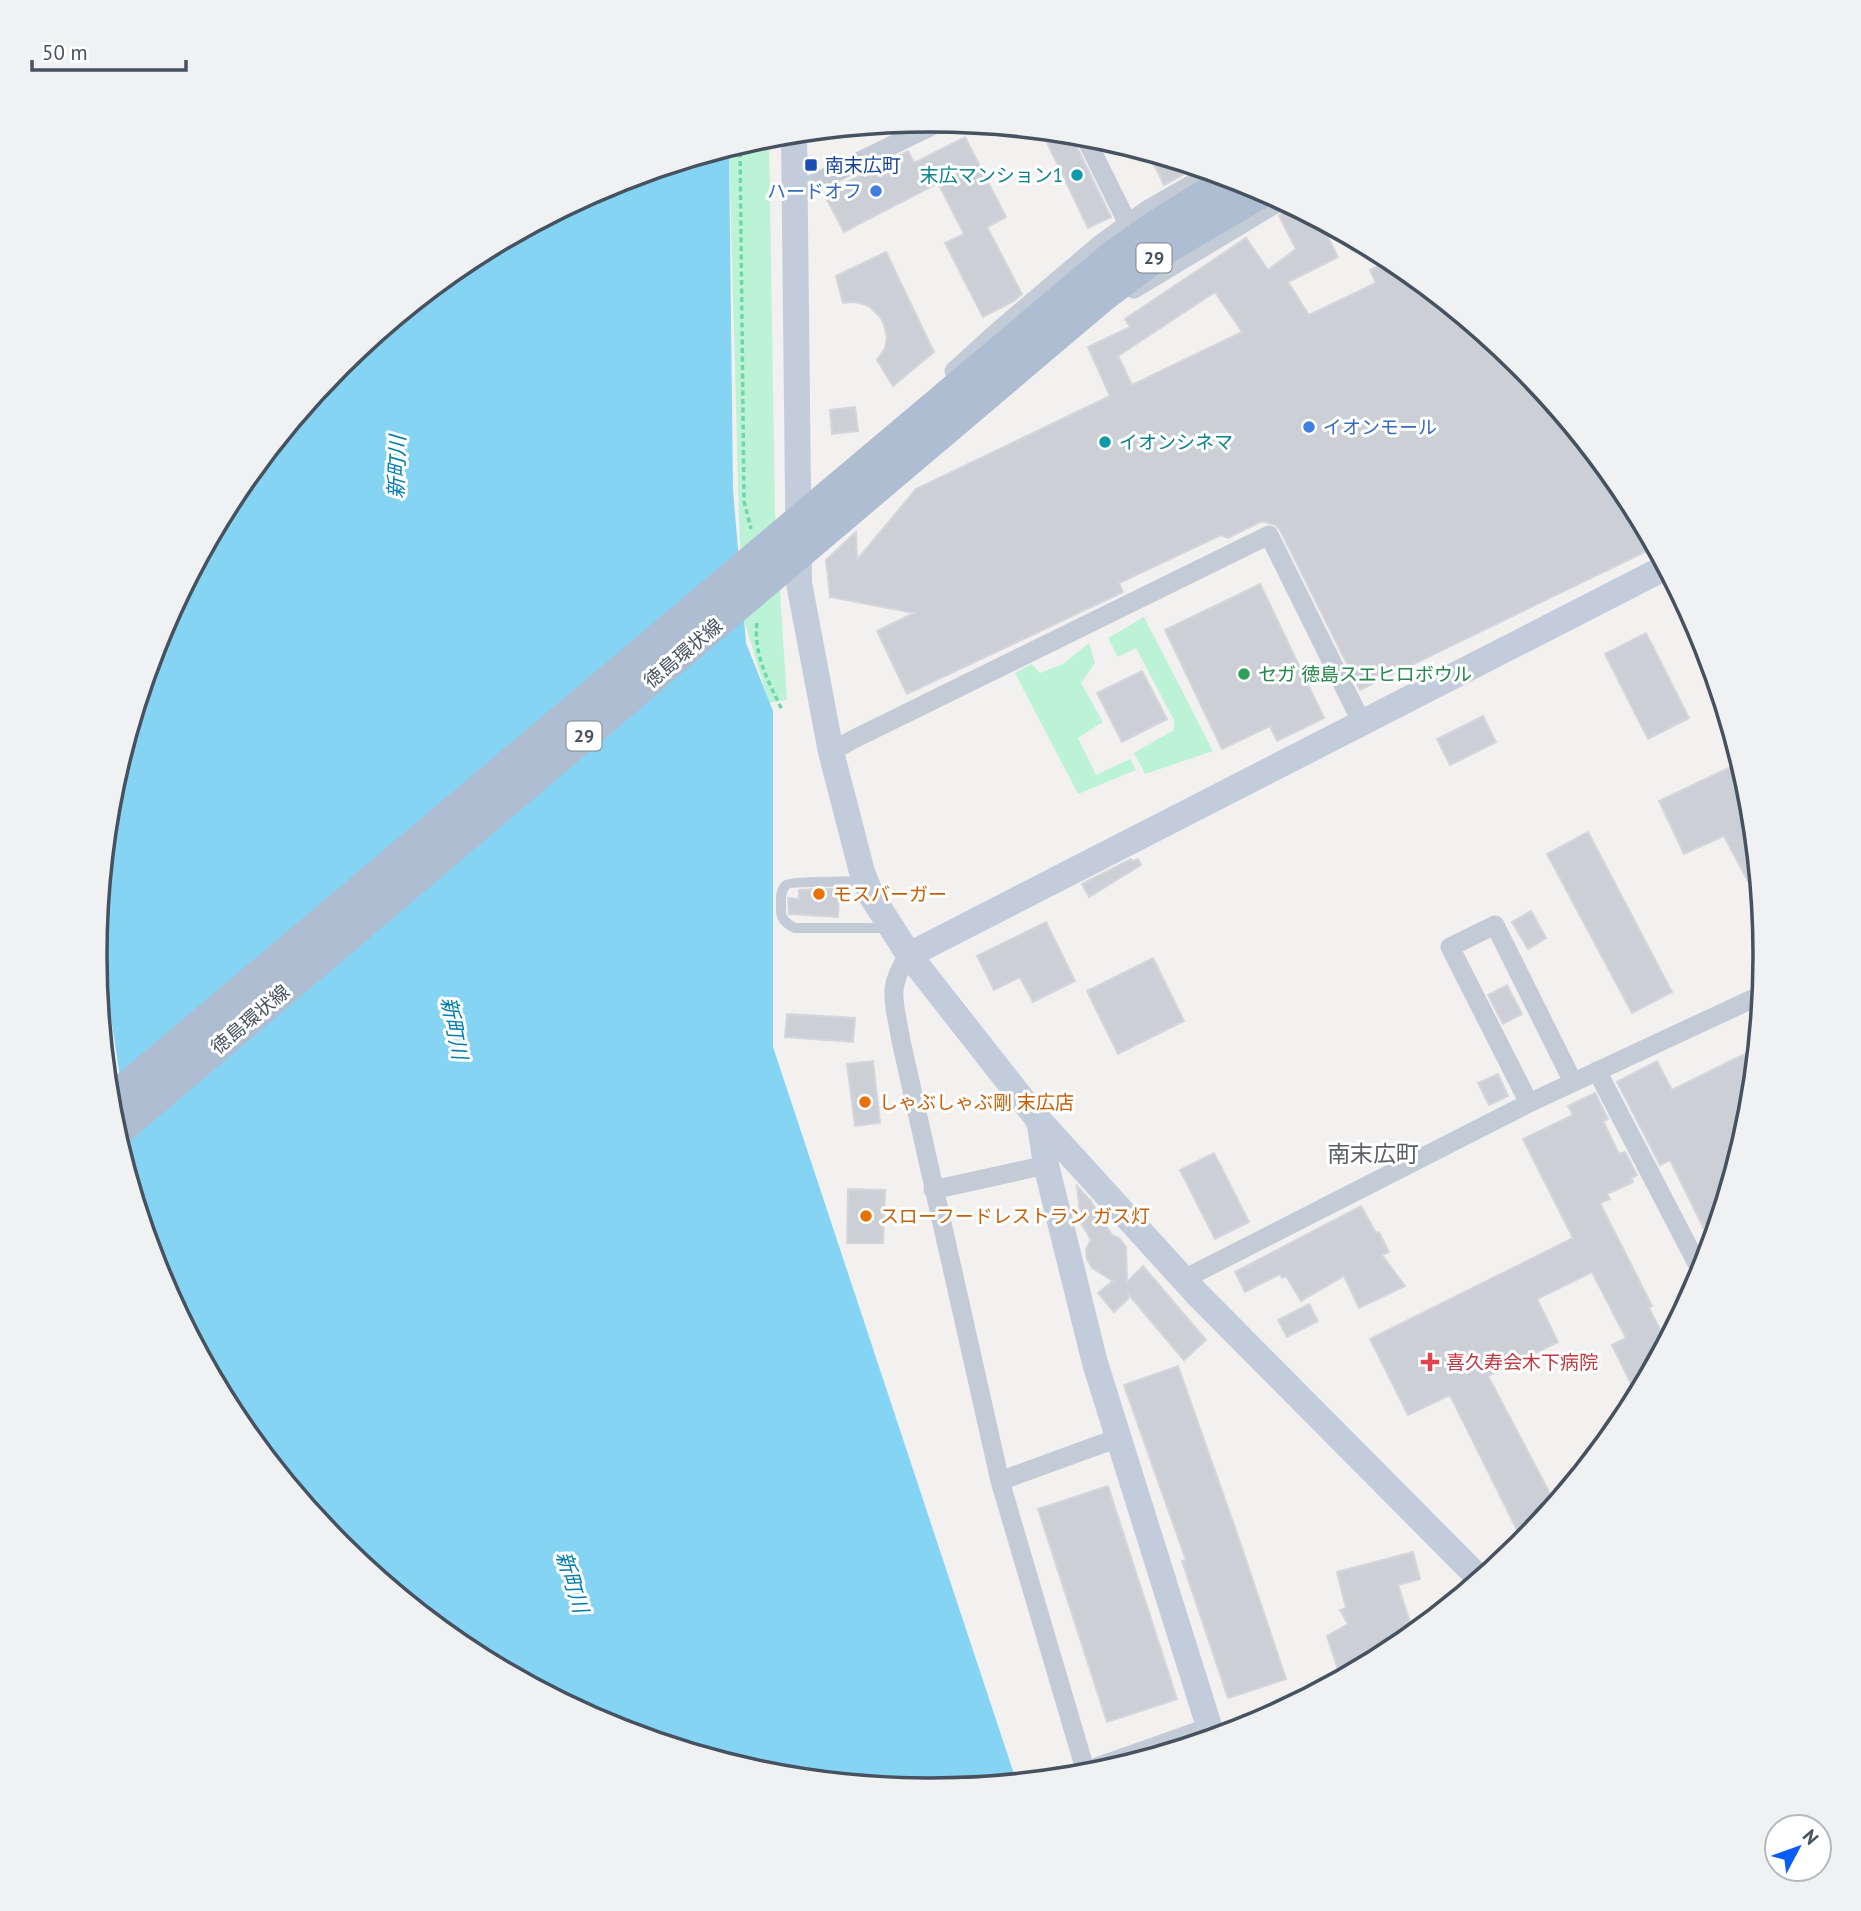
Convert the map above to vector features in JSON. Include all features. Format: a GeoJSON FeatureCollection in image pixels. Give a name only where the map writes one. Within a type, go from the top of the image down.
{"type":"FeatureCollection","features":[{"type":"Feature","properties":{"kind":"main road","name":"徳島環状線"},"geometry":{"type":"LineString","coordinates":[[119,1093],[1113,255],[1145,230],[1175,212],[1212,181]]}},
{"type":"Feature","properties":{"kind":"main road","name":"徳島環状線"},"geometry":{"type":"LineString","coordinates":[[125,1125],[1103,297],[1168,247],[1254,198]]}},
{"type":"Feature","properties":{"kind":"street"},"geometry":{"type":"LineString","coordinates":[[794,193],[918,132]]}},
{"type":"Feature","properties":{"kind":"street"},"geometry":{"type":"LineString","coordinates":[[794,144],[799,583],[831,752],[865,881],[872,897],[909,955],[1037,1118],[1184,1279],[1475,1574]]}},
{"type":"Feature","properties":{"kind":"street"},"geometry":{"type":"LineString","coordinates":[[1090,148],[1128,224]]}},
{"type":"Feature","properties":{"kind":"street"},"geometry":{"type":"LineString","coordinates":[[798,528],[824,505],[919,404],[998,331],[1098,246],[1147,210],[1208,180]]}},
{"type":"Feature","properties":{"kind":"street"},"geometry":{"type":"LineString","coordinates":[[1223,186],[1236,228]]}},
{"type":"Feature","properties":{"kind":"street"},"geometry":{"type":"LineString","coordinates":[[824,505],[946,433],[1123,295],[1272,206]]}},
{"type":"Feature","properties":{"kind":"street"},"geometry":{"type":"LineString","coordinates":[[1098,246],[1123,295]]}},
{"type":"Feature","properties":{"kind":"street"},"geometry":{"type":"LineString","coordinates":[[998,331],[1031,366]]}},
{"type":"Feature","properties":{"kind":"street"},"geometry":{"type":"LineString","coordinates":[[831,752],[1269,535],[1362,723]]}},
{"type":"Feature","properties":{"kind":"street"},"geometry":{"type":"LineString","coordinates":[[1083,1764],[1000,1481],[901,1041],[892,988],[898,970],[909,955],[1658,571]]}},
{"type":"Feature","properties":{"kind":"street"},"geometry":{"type":"LineString","coordinates":[[1529,1102],[1450,947],[1495,925],[1573,1082]]}},
{"type":"Feature","properties":{"kind":"street"},"geometry":{"type":"LineString","coordinates":[[1184,1279],[1529,1102],[1752,999]]}},
{"type":"Feature","properties":{"kind":"street"},"geometry":{"type":"LineString","coordinates":[[1597,1071],[1696,1261]]}},
{"type":"Feature","properties":{"kind":"street"},"geometry":{"type":"LineString","coordinates":[[1037,1118],[1095,1363],[1211,1730]]}},
{"type":"Feature","properties":{"kind":"street"},"geometry":{"type":"LineString","coordinates":[[933,1189],[1046,1165]]}},
{"type":"Feature","properties":{"kind":"street"},"geometry":{"type":"LineString","coordinates":[[1000,1481],[1118,1438]]}},
{"type":"Feature","properties":{"kind":"lane"},"geometry":{"type":"LineString","coordinates":[[865,881],[792,882],[785,886],[781,894],[780,912],[783,919],[795,928],[892,928]]}},
{"type":"Feature","properties":{"kind":"path"},"geometry":{"type":"LineString","coordinates":[[740,155],[744,501],[753,540]]}},
{"type":"Feature","properties":{"kind":"path"},"geometry":{"type":"LineString","coordinates":[[758,613],[755,638],[760,663],[782,710]]}},
{"type":"Feature","properties":{"kind":"green space"},"geometry":{"type":"Polygon","coordinates":[[[769,148],[775,513],[787,700],[769,703],[744,620],[729,157],[769,148]]]}},
{"type":"Feature","properties":{"kind":"green space"},"geometry":{"type":"Polygon","coordinates":[[[1144,617],[1213,751],[1145,774],[1134,753],[1174,730],[1174,720],[1136,648],[1118,657],[1108,638],[1144,617]]]}},
{"type":"Feature","properties":{"kind":"green space"},"geometry":{"type":"Polygon","coordinates":[[[1089,643],[1095,663],[1081,683],[1103,722],[1078,738],[1096,775],[1130,759],[1136,770],[1078,794],[1015,673],[1032,664],[1040,673],[1063,664],[1089,643]]]}},
{"type":"Feature","properties":{"kind":"water","name":"新町川"},"geometry":{"type":"Polygon","coordinates":[[[729,157],[733,490],[746,643],[773,711],[773,1047],[1014,1774],[930,1779],[877,1777],[823,1772],[717,1751],[615,1717],[519,1669],[473,1640],[387,1575],[311,1499],[277,1457],[217,1367],[192,1320],[169,1271],[150,1220],[132,1156],[109,1003],[107,956],[114,848],[135,742],[150,691],[169,640],[217,544],[277,454],[311,412],[387,336],[429,302],[519,242],[566,217],[615,194],[666,175],[729,157]]]}},
{"type":"Feature","properties":{"kind":"building"},"geometry":{"type":"Polygon","coordinates":[[[965,137],[1006,217],[987,227],[1022,294],[983,317],[945,243],[964,234],[938,183],[844,232],[824,194],[908,151],[914,163],[965,137]]]}},
{"type":"Feature","properties":{"kind":"building","name":"末広マンション1"},"geometry":{"type":"Polygon","coordinates":[[[1046,140],[1076,145],[1111,217],[1088,228],[1046,140]]]}},
{"type":"Feature","properties":{"kind":"building"},"geometry":{"type":"Polygon","coordinates":[[[1153,163],[1183,171],[1184,174],[1164,185],[1153,163]]]}},
{"type":"Feature","properties":{"kind":"building","name":"イオンモール"},"geometry":{"type":"Polygon","coordinates":[[[1285,212],[1326,233],[1338,257],[1288,282],[1309,315],[1376,283],[1370,270],[1379,266],[1432,302],[1474,336],[1550,412],[1584,454],[1648,551],[1360,690],[1280,530],[1275,525],[1262,521],[1228,538],[1221,535],[1119,583],[1123,592],[907,694],[877,631],[914,613],[830,597],[826,560],[856,532],[857,560],[916,489],[1110,396],[1088,347],[1130,327],[1125,319],[1246,238],[1268,270],[1296,249],[1279,216],[1285,212]],[[1215,292],[1118,356],[1132,385],[1242,332],[1215,292]]]}},
{"type":"Feature","properties":{"kind":"building"},"geometry":{"type":"Polygon","coordinates":[[[886,252],[934,352],[893,386],[877,360],[885,348],[887,338],[881,318],[863,304],[843,303],[836,276],[886,252]]]}},
{"type":"Feature","properties":{"kind":"building"},"geometry":{"type":"Polygon","coordinates":[[[855,407],[858,431],[832,434],[830,410],[855,407]]]}},
{"type":"Feature","properties":{"kind":"building","name":"セガ 徳島スエヒロボウル"},"geometry":{"type":"Polygon","coordinates":[[[1260,584],[1324,718],[1277,741],[1270,726],[1222,749],[1165,630],[1260,584]]]}},
{"type":"Feature","properties":{"kind":"building"},"geometry":{"type":"Polygon","coordinates":[[[1646,633],[1689,718],[1648,739],[1605,654],[1646,633]]]}},
{"type":"Feature","properties":{"kind":"building"},"geometry":{"type":"Polygon","coordinates":[[[1142,671],[1167,719],[1122,742],[1097,693],[1142,671]]]}},
{"type":"Feature","properties":{"kind":"building"},"geometry":{"type":"Polygon","coordinates":[[[1483,716],[1496,742],[1450,765],[1437,739],[1483,716]]]}},
{"type":"Feature","properties":{"kind":"building"},"geometry":{"type":"Polygon","coordinates":[[[1732,766],[1747,848],[1751,886],[1724,836],[1684,854],[1659,801],[1732,766]]]}},
{"type":"Feature","properties":{"kind":"building"},"geometry":{"type":"Polygon","coordinates":[[[1588,832],[1672,992],[1632,1013],[1547,854],[1588,832]]]}},
{"type":"Feature","properties":{"kind":"building"},"geometry":{"type":"Polygon","coordinates":[[[1131,859],[1138,859],[1141,865],[1089,897],[1082,884],[1131,859]]]}},
{"type":"Feature","properties":{"kind":"building","name":"モスバーガー"},"geometry":{"type":"Polygon","coordinates":[[[839,889],[838,917],[789,914],[788,898],[799,899],[799,890],[839,889]]]}},
{"type":"Feature","properties":{"kind":"building"},"geometry":{"type":"Polygon","coordinates":[[[1531,911],[1546,938],[1528,949],[1512,922],[1531,911]]]}},
{"type":"Feature","properties":{"kind":"building"},"geometry":{"type":"Polygon","coordinates":[[[1046,922],[1075,981],[1033,1002],[1020,977],[994,990],[977,956],[1046,922]]]}},
{"type":"Feature","properties":{"kind":"building"},"geometry":{"type":"Polygon","coordinates":[[[1153,958],[1184,1021],[1118,1054],[1087,991],[1153,958]]]}},
{"type":"Feature","properties":{"kind":"building"},"geometry":{"type":"Polygon","coordinates":[[[1507,985],[1522,1014],[1503,1024],[1488,995],[1507,985]]]}},
{"type":"Feature","properties":{"kind":"building"},"geometry":{"type":"Polygon","coordinates":[[[787,1014],[855,1018],[853,1042],[785,1037],[787,1014]]]}},
{"type":"Feature","properties":{"kind":"building"},"geometry":{"type":"Polygon","coordinates":[[[1748,1052],[1726,1169],[1706,1233],[1670,1160],[1660,1165],[1617,1082],[1657,1061],[1672,1090],[1748,1052]]]}},
{"type":"Feature","properties":{"kind":"building","name":"しゃぶしゃぶ剛 末広店"},"geometry":{"type":"Polygon","coordinates":[[[873,1061],[880,1123],[855,1126],[847,1064],[873,1061]]]}},
{"type":"Feature","properties":{"kind":"building"},"geometry":{"type":"Polygon","coordinates":[[[1498,1074],[1508,1096],[1489,1105],[1478,1083],[1498,1074]]]}},
{"type":"Feature","properties":{"kind":"building"},"geometry":{"type":"Polygon","coordinates":[[[1595,1093],[1608,1119],[1603,1121],[1619,1154],[1625,1152],[1637,1175],[1631,1178],[1633,1182],[1607,1194],[1610,1199],[1600,1203],[1652,1306],[1649,1308],[1662,1333],[1632,1386],[1612,1345],[1626,1338],[1592,1272],[1537,1299],[1558,1342],[1488,1376],[1552,1497],[1518,1532],[1450,1395],[1408,1415],[1370,1339],[1573,1238],[1523,1139],[1573,1115],[1568,1106],[1595,1093]]]}},
{"type":"Feature","properties":{"kind":"building"},"geometry":{"type":"Polygon","coordinates":[[[1214,1153],[1249,1222],[1215,1239],[1180,1170],[1214,1153]]]}},
{"type":"Feature","properties":{"kind":"building"},"geometry":{"type":"Polygon","coordinates":[[[1077,1186],[1090,1200],[1112,1235],[1119,1238],[1126,1247],[1127,1282],[1143,1266],[1206,1340],[1184,1360],[1128,1294],[1128,1299],[1114,1312],[1098,1293],[1113,1281],[1092,1268],[1087,1259],[1086,1249],[1091,1240],[1081,1223],[1077,1186]]]}},
{"type":"Feature","properties":{"kind":"building","name":"スローフードレストラン ガス灯"},"geometry":{"type":"Polygon","coordinates":[[[848,1189],[885,1190],[883,1243],[847,1243],[848,1189]]]}},
{"type":"Feature","properties":{"kind":"building"},"geometry":{"type":"Polygon","coordinates":[[[1361,1206],[1389,1252],[1382,1255],[1405,1286],[1359,1308],[1344,1276],[1301,1301],[1286,1276],[1282,1278],[1280,1274],[1245,1292],[1235,1272],[1361,1206]]]}},
{"type":"Feature","properties":{"kind":"building"},"geometry":{"type":"Polygon","coordinates":[[[1309,1304],[1318,1321],[1287,1337],[1278,1320],[1309,1304]]]}},
{"type":"Feature","properties":{"kind":"building"},"geometry":{"type":"Polygon","coordinates":[[[1178,1366],[1286,1679],[1228,1698],[1182,1561],[1186,1560],[1124,1385],[1178,1366]]]}},
{"type":"Feature","properties":{"kind":"building"},"geometry":{"type":"Polygon","coordinates":[[[1108,1486],[1177,1699],[1107,1722],[1038,1509],[1108,1486]]]}},
{"type":"Feature","properties":{"kind":"building"},"geometry":{"type":"Polygon","coordinates":[[[1413,1552],[1420,1579],[1398,1585],[1411,1624],[1338,1671],[1327,1636],[1348,1624],[1340,1610],[1346,1608],[1337,1572],[1413,1552]]]}},
{"type":"Feature","properties":{"kind":"place","name":"南末広町"},"geometry":{"type":"Point","coordinates":[811,165]}},
{"type":"Feature","properties":{"kind":"place","name":"末広マンション1"},"geometry":{"type":"Point","coordinates":[1077,175]}},
{"type":"Feature","properties":{"kind":"place","name":"ハードオフ"},"geometry":{"type":"Point","coordinates":[876,191]}},
{"type":"Feature","properties":{"kind":"place","name":"イオンモール"},"geometry":{"type":"Point","coordinates":[1309,427]}},
{"type":"Feature","properties":{"kind":"place","name":"イオンシネマ"},"geometry":{"type":"Point","coordinates":[1105,442]}},
{"type":"Feature","properties":{"kind":"place","name":"セガ 徳島スエヒロボウル"},"geometry":{"type":"Point","coordinates":[1244,674]}},
{"type":"Feature","properties":{"kind":"place","name":"モスバーガー"},"geometry":{"type":"Point","coordinates":[819,894]}},
{"type":"Feature","properties":{"kind":"place","name":"しゃぶしゃぶ剛 末広店"},"geometry":{"type":"Point","coordinates":[865,1102]}},
{"type":"Feature","properties":{"kind":"place","name":"スローフードレストラン ガス灯"},"geometry":{"type":"Point","coordinates":[866,1216]}},
{"type":"Feature","properties":{"kind":"place","name":"喜久寿会木下病院"},"geometry":{"type":"Point","coordinates":[1430,1362]}},
{"type":"Feature","properties":{"kind":"district","name":"南末広町"},"geometry":{"type":"Point","coordinates":[1373,1154]}}]}
